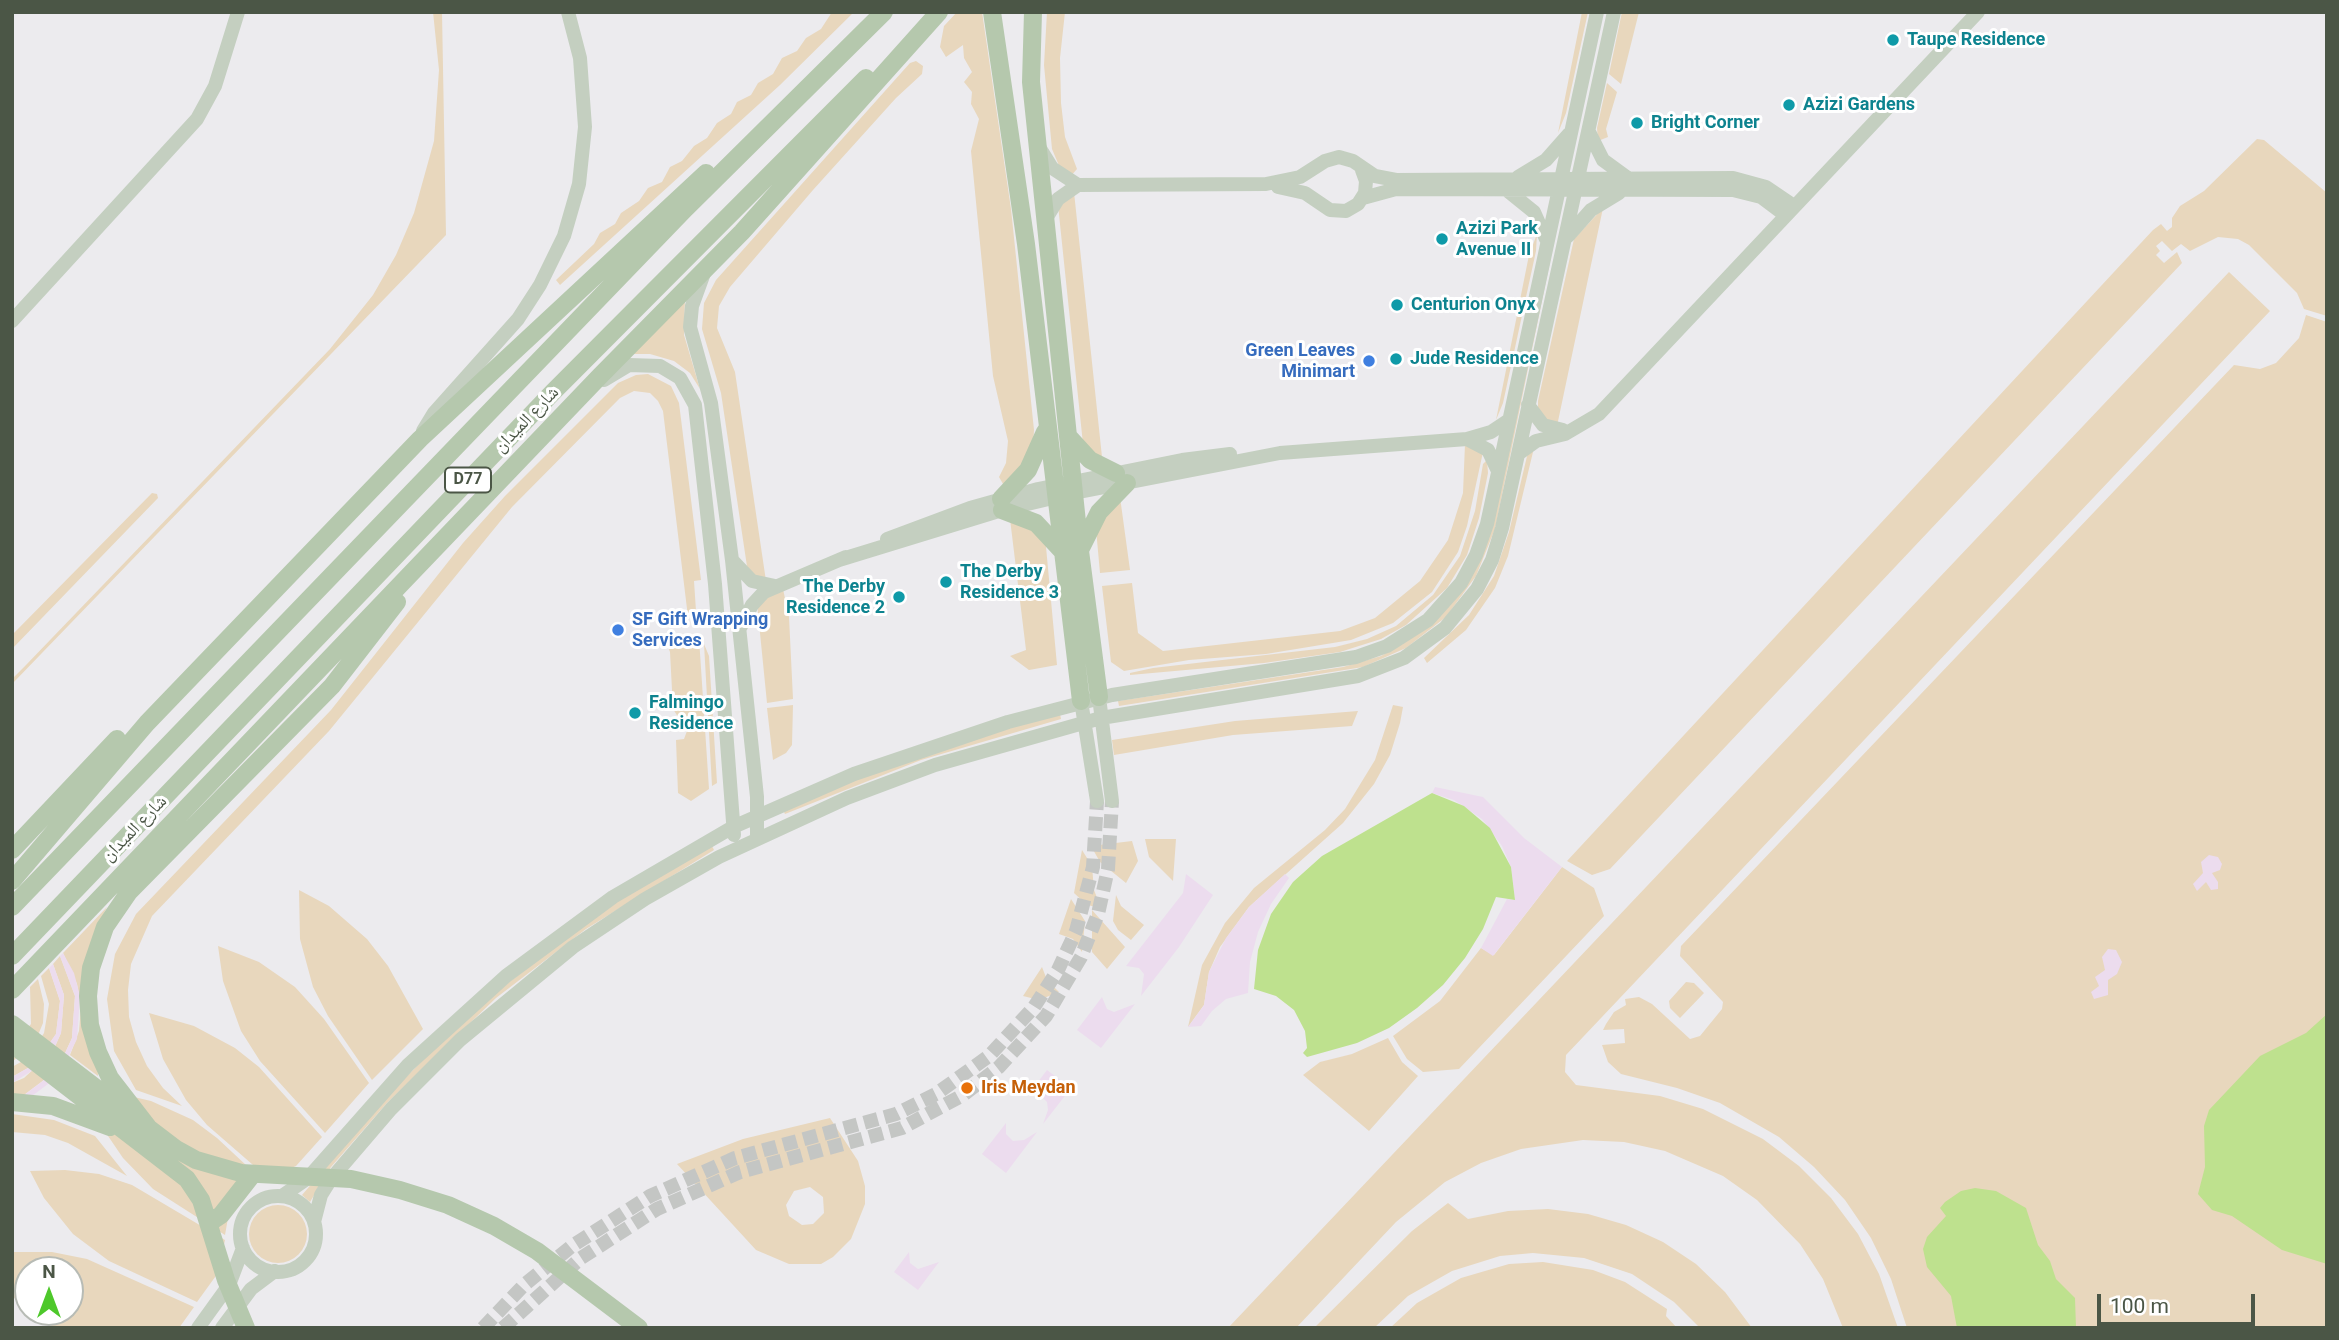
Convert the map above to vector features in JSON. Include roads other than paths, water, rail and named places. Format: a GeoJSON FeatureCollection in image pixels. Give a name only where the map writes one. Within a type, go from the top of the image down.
{"type":"FeatureCollection","features":[{"type":"Feature","properties":{"kind":"main road","name":"شارع الميدان"},"geometry":{"type":"LineString","coordinates":[[12,906],[686,208],[884,12]]}},
{"type":"Feature","properties":{"kind":"main road","name":"شارع الميدان"},"geometry":{"type":"LineString","coordinates":[[12,956],[554,392],[814,127],[933,12]]}},
{"type":"Feature","properties":{"kind":"main road"},"geometry":{"type":"LineString","coordinates":[[12,990],[763,209],[939,12]]}},
{"type":"Feature","properties":{"kind":"main road"},"geometry":{"type":"LineString","coordinates":[[992,12],[1018,183],[1081,701]]}},
{"type":"Feature","properties":{"kind":"main road"},"geometry":{"type":"LineString","coordinates":[[1033,12],[1030,64],[1037,143],[1080,551],[1099,697]]}},
{"type":"Feature","properties":{"kind":"main road"},"geometry":{"type":"LineString","coordinates":[[12,880],[113,760],[420,439],[729,152],[783,112]]}},
{"type":"Feature","properties":{"kind":"main road"},"geometry":{"type":"LineString","coordinates":[[1046,428],[1028,470],[1002,505],[1037,523],[1062,551]]}},
{"type":"Feature","properties":{"kind":"main road"},"geometry":{"type":"LineString","coordinates":[[1068,436],[1090,460],[1121,478],[1099,512],[1080,551]]}},
{"type":"Feature","properties":{"kind":"main road"},"geometry":{"type":"LineString","coordinates":[[142,1133],[98,1052],[90,1024],[89,982],[99,940],[112,915],[129,892],[332,686],[436,547]]}},
{"type":"Feature","properties":{"kind":"main road"},"geometry":{"type":"LineString","coordinates":[[12,850],[143,711],[158,699],[176,692]]}},
{"type":"Feature","properties":{"kind":"main road"},"geometry":{"type":"LineString","coordinates":[[12,1024],[142,1133],[187,1180],[201,1200],[226,1280],[246,1328]]}},
{"type":"Feature","properties":{"kind":"main road"},"geometry":{"type":"LineString","coordinates":[[12,1044],[142,1133],[196,1160],[230,1171],[253,1174],[301,1174],[351,1180],[400,1190],[448,1205],[494,1226],[537,1251],[639,1328]]}},
{"type":"Feature","properties":{"kind":"main road"},"geometry":{"type":"LineString","coordinates":[[12,1102],[71,1111],[142,1133]]}},
{"type":"Feature","properties":{"kind":"main road"},"geometry":{"type":"LineString","coordinates":[[209,1223],[221,1215],[253,1174]]}},
{"type":"Feature","properties":{"kind":"street"},"geometry":{"type":"LineString","coordinates":[[12,321],[197,119],[215,86],[239,12]]}},
{"type":"Feature","properties":{"kind":"street"},"geometry":{"type":"LineString","coordinates":[[420,439],[434,413],[523,311],[550,268],[564,236],[579,184],[585,127],[580,58],[568,12]]}},
{"type":"Feature","properties":{"kind":"street"},"geometry":{"type":"LineString","coordinates":[[275,1271],[256,1264],[243,1248],[240,1233],[248,1211],[267,1198],[282,1196],[308,1178],[408,1065],[506,976],[613,897],[733,827],[898,758],[1081,701],[1340,661],[1372,653],[1401,639],[1440,608],[1469,569],[1485,532],[1597,12]]}},
{"type":"Feature","properties":{"kind":"street"},"geometry":{"type":"LineString","coordinates":[[222,1328],[251,1289],[275,1271],[294,1268],[309,1255],[316,1236],[314,1222],[321,1195],[337,1171],[409,1089],[469,1032],[539,973],[608,923],[734,849],[891,781],[1085,722],[1342,680],[1374,672],[1419,649],[1457,616],[1485,575],[1502,528],[1614,12]]}},
{"type":"Feature","properties":{"kind":"street"},"geometry":{"type":"LineString","coordinates":[[1518,454],[1536,441],[1572,430],[1604,409],[1978,12]]}},
{"type":"Feature","properties":{"kind":"street"},"geometry":{"type":"LineString","coordinates":[[1517,178],[1546,160],[1572,130]]}},
{"type":"Feature","properties":{"kind":"street"},"geometry":{"type":"LineString","coordinates":[[1589,131],[1603,160],[1627,186]]}},
{"type":"Feature","properties":{"kind":"street"},"geometry":{"type":"LineString","coordinates":[[1037,143],[1052,169],[1078,185],[1266,184],[1300,177],[1339,157],[1353,161],[1362,170],[1366,181],[1363,198]]}},
{"type":"Feature","properties":{"kind":"street"},"geometry":{"type":"LineString","coordinates":[[1316,199],[1312,183],[1318,168]]}},
{"type":"Feature","properties":{"kind":"street"},"geometry":{"type":"LineString","coordinates":[[1362,170],[1396,180],[1517,178],[1560,185]]}},
{"type":"Feature","properties":{"kind":"street"},"geometry":{"type":"LineString","coordinates":[[1266,184],[1301,191],[1316,199],[1325,208],[1341,211],[1351,209],[1363,198],[1396,189],[1507,190],[1560,185],[1627,186],[1744,179],[1766,187],[1789,210]]}},
{"type":"Feature","properties":{"kind":"street"},"geometry":{"type":"LineString","coordinates":[[1045,220],[1058,199],[1078,185]]}},
{"type":"Feature","properties":{"kind":"street"},"geometry":{"type":"LineString","coordinates":[[1564,244],[1591,210],[1627,186]]}},
{"type":"Feature","properties":{"kind":"street"},"geometry":{"type":"LineString","coordinates":[[1507,190],[1534,212],[1547,242]]}},
{"type":"Feature","properties":{"kind":"street"},"geometry":{"type":"LineString","coordinates":[[706,268],[692,306],[690,327],[711,403],[732,560],[757,838]]}},
{"type":"Feature","properties":{"kind":"street"},"geometry":{"type":"LineString","coordinates":[[565,412],[615,372],[637,364],[667,369],[680,378],[692,397],[715,584],[734,849]]}},
{"type":"Feature","properties":{"kind":"street"},"geometry":{"type":"LineString","coordinates":[[1528,405],[1535,418],[1548,428],[1572,430]]}},
{"type":"Feature","properties":{"kind":"street"},"geometry":{"type":"LineString","coordinates":[[740,628],[754,601],[776,586],[839,560],[1002,505],[1198,458],[1467,439],[1491,432],[1509,421]]}},
{"type":"Feature","properties":{"kind":"street"},"geometry":{"type":"LineString","coordinates":[[1467,439],[1488,450],[1498,471]]}},
{"type":"Feature","properties":{"kind":"street"},"geometry":{"type":"LineString","coordinates":[[732,560],[752,582],[776,586]]}},
{"type":"Feature","properties":{"kind":"street"},"geometry":{"type":"LineString","coordinates":[[1081,701],[1104,801],[1099,697]]}},
{"type":"Feature","properties":{"kind":"street"},"geometry":{"type":"LineString","coordinates":[[282,1196],[302,1204],[314,1222]]}},
{"type":"Feature","properties":{"kind":"street"},"geometry":{"type":"LineString","coordinates":[[198,1328],[229,1285],[243,1248]]}},
{"type":"Feature","properties":{"kind":"tunnel"},"geometry":{"type":"LineString","coordinates":[[483,1328],[524,1285],[572,1246],[650,1196],[735,1158],[896,1114],[936,1094],[989,1056],[1034,1007],[1058,970],[1076,931],[1093,867],[1097,801]]}},
{"type":"Feature","properties":{"kind":"tunnel"},"geometry":{"type":"LineString","coordinates":[[503,1328],[581,1258],[657,1209],[740,1172],[902,1128],[963,1095],[999,1067],[1046,1016],[1081,957],[1098,914],[1108,869],[1112,801]]}},
{"type":"Feature","properties":{"kind":"place","name":"Taupe Residence"},"geometry":{"type":"Point","coordinates":[1893,40]}},
{"type":"Feature","properties":{"kind":"place","name":"Azizi Gardens"},"geometry":{"type":"Point","coordinates":[1789,105]}},
{"type":"Feature","properties":{"kind":"place","name":"Bright Corner"},"geometry":{"type":"Point","coordinates":[1637,123]}},
{"type":"Feature","properties":{"kind":"place","name":"Azizi Park Avenue II"},"geometry":{"type":"Point","coordinates":[1442,239]}},
{"type":"Feature","properties":{"kind":"place","name":"Centurion Onyx"},"geometry":{"type":"Point","coordinates":[1397,305]}},
{"type":"Feature","properties":{"kind":"place","name":"Jude Residence"},"geometry":{"type":"Point","coordinates":[1396,359]}},
{"type":"Feature","properties":{"kind":"place","name":"Green Leaves Minimart"},"geometry":{"type":"Point","coordinates":[1369,361]}},
{"type":"Feature","properties":{"kind":"place","name":"The Derby Residence 3"},"geometry":{"type":"Point","coordinates":[946,582]}},
{"type":"Feature","properties":{"kind":"place","name":"The Derby Residence 2"},"geometry":{"type":"Point","coordinates":[899,597]}},
{"type":"Feature","properties":{"kind":"place","name":"SF Gift Wrapping Services"},"geometry":{"type":"Point","coordinates":[618,630]}},
{"type":"Feature","properties":{"kind":"place","name":"Falmingo Residence"},"geometry":{"type":"Point","coordinates":[635,713]}},
{"type":"Feature","properties":{"kind":"place","name":"Iris Meydan"},"geometry":{"type":"Point","coordinates":[967,1088]}}]}
